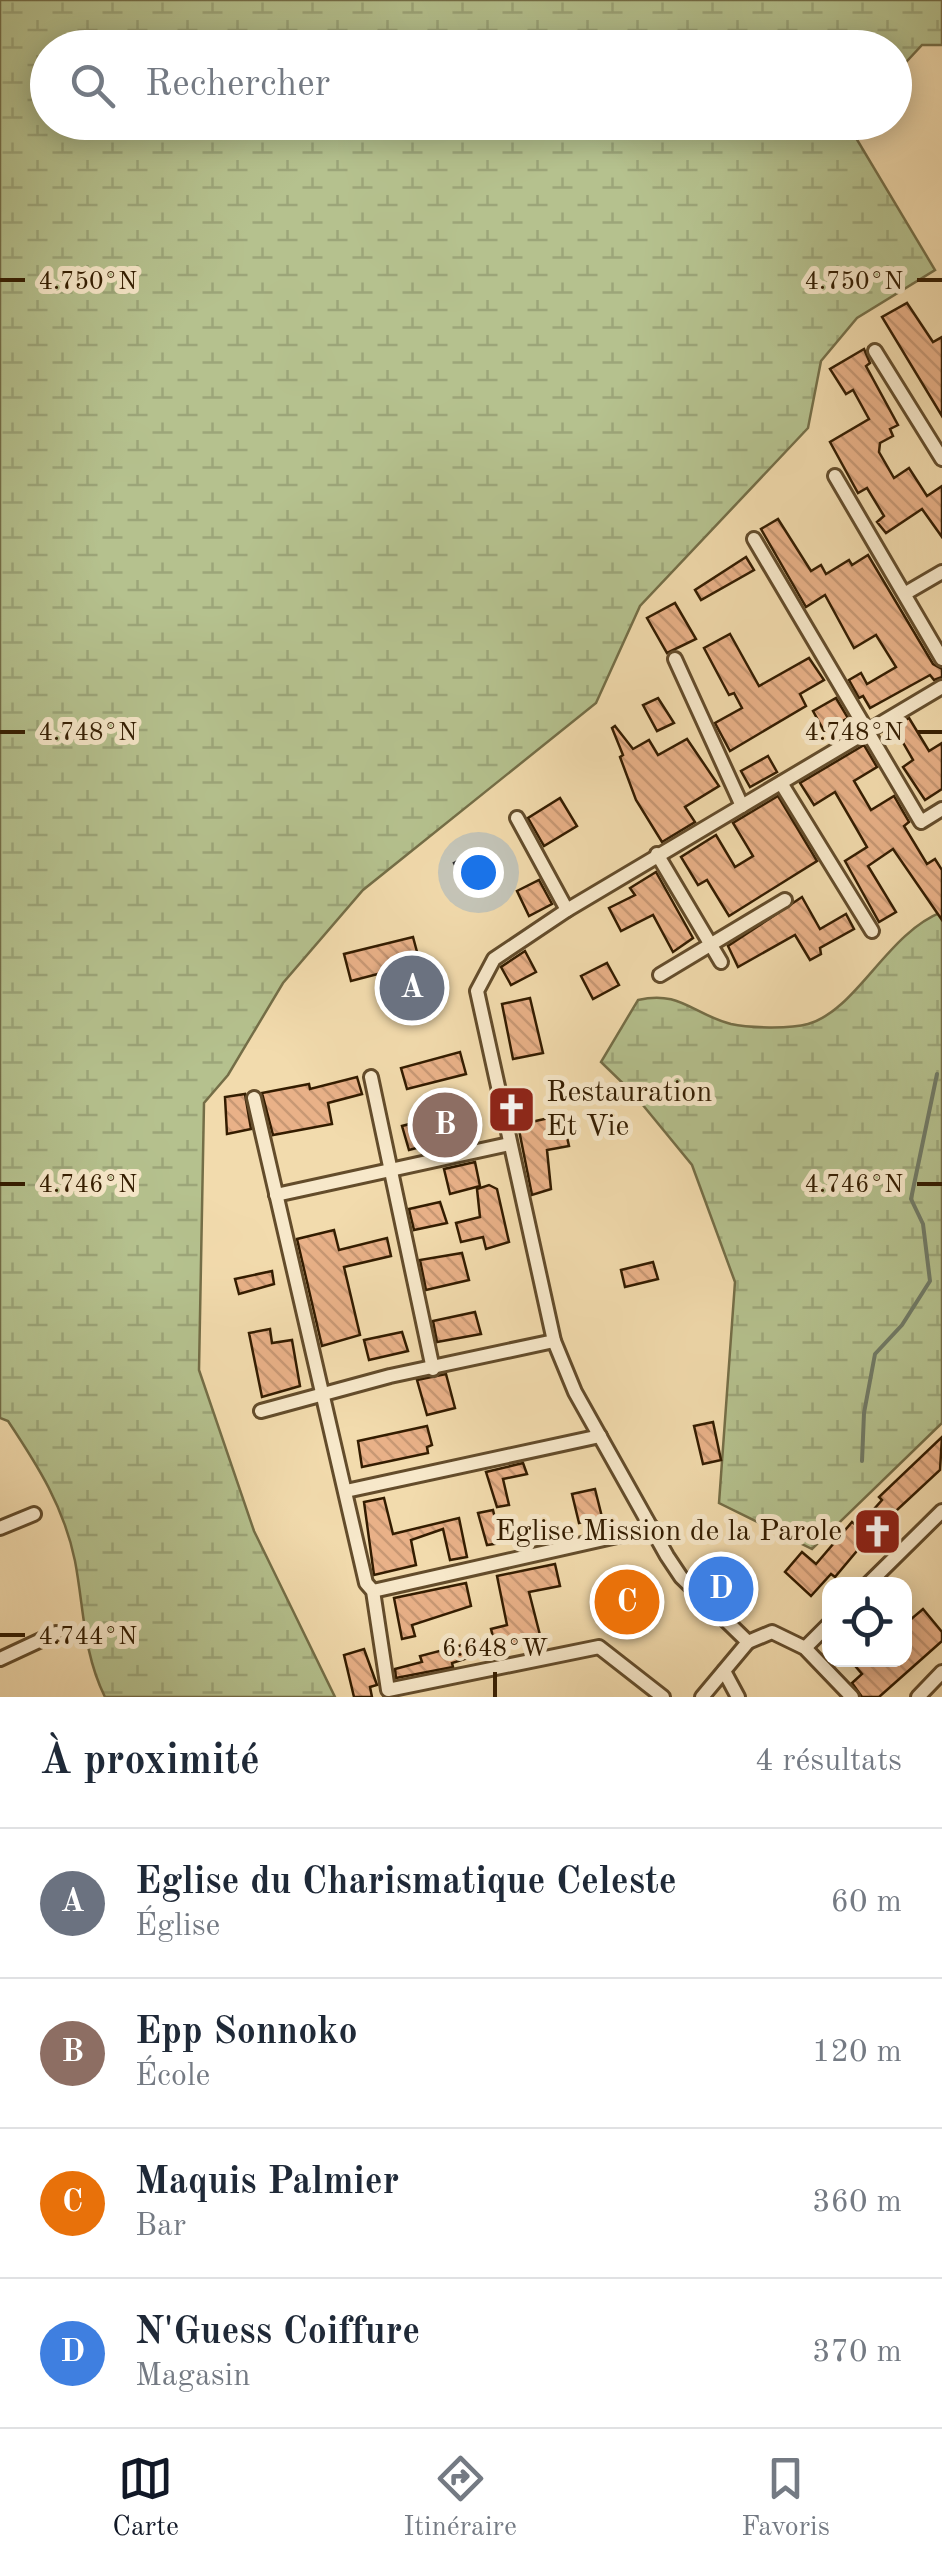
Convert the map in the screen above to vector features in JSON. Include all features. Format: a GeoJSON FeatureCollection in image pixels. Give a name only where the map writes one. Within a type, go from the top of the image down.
{"type":"FeatureCollection","features":[{"type":"Feature","properties":{"kind":"street"},"geometry":{"type":"LineString","coordinates":[[875,351],[942,460]]}},
{"type":"Feature","properties":{"kind":"street"},"geometry":{"type":"LineString","coordinates":[[835,476],[942,659]]}},
{"type":"Feature","properties":{"kind":"street"},"geometry":{"type":"LineString","coordinates":[[754,540],[921,822],[942,809]]}},
{"type":"Feature","properties":{"kind":"street"},"geometry":{"type":"LineString","coordinates":[[906,594],[942,572]]}},
{"type":"Feature","properties":{"kind":"street"},"geometry":{"type":"LineString","coordinates":[[675,659],[742,806]]}},
{"type":"Feature","properties":{"kind":"street"},"geometry":{"type":"LineString","coordinates":[[748,1642],[681,1577],[600,1436],[554,1341],[477,990],[494,959],[566,910],[942,687]]}},
{"type":"Feature","properties":{"kind":"street"},"geometry":{"type":"LineString","coordinates":[[781,783],[872,931]]}},
{"type":"Feature","properties":{"kind":"street"},"geometry":{"type":"LineString","coordinates":[[517,818],[566,910]]}},
{"type":"Feature","properties":{"kind":"street"},"geometry":{"type":"LineString","coordinates":[[657,854],[722,962]]}},
{"type":"Feature","properties":{"kind":"street"},"geometry":{"type":"LineString","coordinates":[[660,974],[785,900]]}},
{"type":"Feature","properties":{"kind":"street"},"geometry":{"type":"LineString","coordinates":[[371,1077],[433,1368]]}},
{"type":"Feature","properties":{"kind":"street"},"geometry":{"type":"LineString","coordinates":[[254,1098],[366,1584],[373,1591],[390,1692],[588,1647],[606,1649],[663,1697]]}},
{"type":"Feature","properties":{"kind":"street"},"geometry":{"type":"LineString","coordinates":[[276,1195],[509,1144]]}},
{"type":"Feature","properties":{"kind":"street"},"geometry":{"type":"LineString","coordinates":[[261,1411],[320,1393],[554,1341]]}},
{"type":"Feature","properties":{"kind":"street"},"geometry":{"type":"LineString","coordinates":[[346,1491],[600,1436]]}},
{"type":"Feature","properties":{"kind":"street"},"geometry":{"type":"LineString","coordinates":[[875,1577],[942,1511]]}},
{"type":"Feature","properties":{"kind":"street"},"geometry":{"type":"LineString","coordinates":[[0,1528],[34,1514]]}},
{"type":"Feature","properties":{"kind":"street"},"geometry":{"type":"LineString","coordinates":[[373,1591],[653,1528]]}},
{"type":"Feature","properties":{"kind":"street"},"geometry":{"type":"LineString","coordinates":[[702,1697],[748,1642],[772,1632],[805,1648],[852,1697]]}},
{"type":"Feature","properties":{"kind":"street"},"geometry":{"type":"LineString","coordinates":[[805,1648],[822,1632]]}},
{"type":"Feature","properties":{"kind":"street"},"geometry":{"type":"LineString","coordinates":[[0,1660],[56,1633]]}},
{"type":"Feature","properties":{"kind":"street"},"geometry":{"type":"LineString","coordinates":[[724,1671],[738,1697]]}},
{"type":"Feature","properties":{"kind":"street"},"geometry":{"type":"LineString","coordinates":[[918,1697],[942,1672]]}},
{"type":"Feature","properties":{"kind":"green space"},"geometry":{"type":"Polygon","coordinates":[[[0,0],[942,0],[942,45],[922,45],[912,56],[912,30],[30,30],[30,140],[857,140],[935,270],[857,318],[821,361],[808,428],[640,606],[596,703],[363,890],[283,983],[228,1075],[204,1103],[199,1370],[254,1531],[335,1697],[105,1697],[88,1647],[75,1561],[64,1523],[30,1454],[8,1421],[0,1418],[0,0]]]}},
{"type":"Feature","properties":{"kind":"green space"},"geometry":{"type":"Polygon","coordinates":[[[942,912],[942,1423],[812,1549],[719,1503],[735,1282],[692,1165],[633,1093],[601,1062],[638,1000],[665,998],[739,1025],[808,1024],[842,1004],[905,936],[942,912]]]}},
{"type":"Feature","properties":{"kind":"building"},"geometry":{"type":"Polygon","coordinates":[[[907,303],[933,342],[942,337],[942,416],[882,317],[907,303]]]}},
{"type":"Feature","properties":{"kind":"building"},"geometry":{"type":"Polygon","coordinates":[[[864,349],[870,363],[866,366],[898,425],[890,429],[893,436],[880,443],[879,452],[894,478],[909,468],[927,496],[942,486],[942,537],[922,509],[886,533],[877,522],[884,516],[867,488],[858,493],[830,442],[869,419],[853,390],[846,394],[830,369],[864,349]]]}},
{"type":"Feature","properties":{"kind":"building"},"geometry":{"type":"Polygon","coordinates":[[[778,519],[811,571],[821,565],[826,574],[849,560],[852,565],[868,555],[933,664],[942,669],[942,677],[934,680],[930,675],[870,708],[863,696],[859,698],[849,680],[861,673],[867,684],[896,667],[876,635],[854,648],[825,595],[806,607],[761,529],[778,519]]]}},
{"type":"Feature","properties":{"kind":"building"},"geometry":{"type":"Polygon","coordinates":[[[746,557],[754,570],[701,600],[695,590],[746,557]]]}},
{"type":"Feature","properties":{"kind":"building"},"geometry":{"type":"Polygon","coordinates":[[[675,603],[696,639],[667,653],[647,618],[675,603]]]}},
{"type":"Feature","properties":{"kind":"building"},"geometry":{"type":"Polygon","coordinates":[[[730,634],[759,686],[809,658],[824,680],[800,694],[806,706],[730,751],[715,723],[742,708],[734,693],[729,695],[704,648],[730,634]]]}},
{"type":"Feature","properties":{"kind":"building"},"geometry":{"type":"Polygon","coordinates":[[[658,698],[674,723],[657,731],[643,705],[658,698]]]}},
{"type":"Feature","properties":{"kind":"building"},"geometry":{"type":"Polygon","coordinates":[[[836,698],[848,718],[824,731],[813,711],[836,698]]]}},
{"type":"Feature","properties":{"kind":"building"},"geometry":{"type":"Polygon","coordinates":[[[909,718],[929,751],[942,743],[942,789],[925,800],[903,767],[913,760],[894,727],[909,718]]]}},
{"type":"Feature","properties":{"kind":"building"},"geometry":{"type":"Polygon","coordinates":[[[615,726],[633,749],[649,740],[658,755],[687,739],[719,786],[685,807],[695,822],[662,842],[636,800],[620,757],[623,755],[612,728],[615,726]]]}},
{"type":"Feature","properties":{"kind":"building"},"geometry":{"type":"Polygon","coordinates":[[[864,745],[877,767],[854,781],[871,810],[894,796],[909,822],[904,826],[927,864],[935,859],[942,870],[942,920],[893,849],[868,866],[896,912],[879,922],[845,861],[867,847],[835,792],[814,805],[800,783],[864,745]]]}},
{"type":"Feature","properties":{"kind":"building"},"geometry":{"type":"Polygon","coordinates":[[[768,756],[777,772],[750,787],[741,771],[768,756]]]}},
{"type":"Feature","properties":{"kind":"building"},"geometry":{"type":"Polygon","coordinates":[[[778,796],[817,861],[729,916],[707,880],[698,885],[681,857],[716,835],[735,867],[753,856],[733,823],[778,796]]]}},
{"type":"Feature","properties":{"kind":"building"},"geometry":{"type":"Polygon","coordinates":[[[560,798],[577,826],[544,846],[528,818],[560,798]]]}},
{"type":"Feature","properties":{"kind":"building"},"geometry":{"type":"Polygon","coordinates":[[[478,850],[491,874],[467,887],[454,863],[478,850]]]}},
{"type":"Feature","properties":{"kind":"building"},"geometry":{"type":"Polygon","coordinates":[[[656,872],[693,938],[673,952],[653,915],[621,931],[609,908],[635,895],[630,888],[656,872]]]}},
{"type":"Feature","properties":{"kind":"building"},"geometry":{"type":"Polygon","coordinates":[[[539,880],[552,904],[529,916],[517,891],[539,880]]]}},
{"type":"Feature","properties":{"kind":"building"},"geometry":{"type":"Polygon","coordinates":[[[802,897],[820,929],[846,914],[854,929],[820,948],[821,954],[810,960],[795,935],[738,967],[728,946],[802,897]]]}},
{"type":"Feature","properties":{"kind":"building"},"geometry":{"type":"Polygon","coordinates":[[[413,937],[420,963],[351,981],[344,954],[413,937]]]}},
{"type":"Feature","properties":{"kind":"building"},"geometry":{"type":"Polygon","coordinates":[[[525,951],[536,972],[511,985],[501,967],[525,951]]]}},
{"type":"Feature","properties":{"kind":"building"},"geometry":{"type":"Polygon","coordinates":[[[607,963],[619,985],[593,999],[581,976],[607,963]]]}},
{"type":"Feature","properties":{"kind":"building"},"geometry":{"type":"Polygon","coordinates":[[[530,998],[543,1053],[513,1059],[502,1004],[530,998]]]}},
{"type":"Feature","properties":{"kind":"building"},"geometry":{"type":"Polygon","coordinates":[[[460,1052],[466,1074],[407,1089],[401,1068],[460,1052]]]}},
{"type":"Feature","properties":{"kind":"building"},"geometry":{"type":"Polygon","coordinates":[[[357,1077],[362,1094],[328,1103],[332,1124],[273,1135],[262,1093],[309,1084],[310,1089],[357,1077]]]}},
{"type":"Feature","properties":{"kind":"building"},"geometry":{"type":"Polygon","coordinates":[[[245,1094],[251,1129],[227,1134],[225,1097],[245,1094]]]}},
{"type":"Feature","properties":{"kind":"building"},"geometry":{"type":"Polygon","coordinates":[[[472,1108],[478,1132],[409,1150],[402,1126],[472,1108]]]}},
{"type":"Feature","properties":{"kind":"building"},"geometry":{"type":"Polygon","coordinates":[[[562,1115],[569,1146],[547,1150],[551,1189],[532,1195],[518,1125],[562,1115]]]}},
{"type":"Feature","properties":{"kind":"building"},"geometry":{"type":"Polygon","coordinates":[[[475,1162],[480,1186],[450,1194],[444,1169],[475,1162]]]}},
{"type":"Feature","properties":{"kind":"building"},"geometry":{"type":"Polygon","coordinates":[[[489,1185],[497,1189],[509,1242],[486,1249],[483,1237],[461,1242],[456,1223],[480,1217],[477,1189],[489,1185]]]}},
{"type":"Feature","properties":{"kind":"building"},"geometry":{"type":"Polygon","coordinates":[[[440,1202],[447,1223],[414,1230],[409,1209],[440,1202]]]}},
{"type":"Feature","properties":{"kind":"building"},"geometry":{"type":"Polygon","coordinates":[[[334,1230],[339,1250],[387,1238],[391,1256],[344,1267],[360,1335],[322,1346],[297,1239],[334,1230]]]}},
{"type":"Feature","properties":{"kind":"building"},"geometry":{"type":"Polygon","coordinates":[[[462,1253],[469,1280],[426,1290],[420,1260],[462,1253]]]}},
{"type":"Feature","properties":{"kind":"building"},"geometry":{"type":"Polygon","coordinates":[[[653,1262],[658,1279],[625,1287],[621,1270],[653,1262]]]}},
{"type":"Feature","properties":{"kind":"building"},"geometry":{"type":"Polygon","coordinates":[[[272,1271],[274,1284],[239,1294],[235,1279],[272,1271]]]}},
{"type":"Feature","properties":{"kind":"building"},"geometry":{"type":"Polygon","coordinates":[[[475,1312],[481,1334],[437,1342],[433,1321],[475,1312]]]}},
{"type":"Feature","properties":{"kind":"building"},"geometry":{"type":"Polygon","coordinates":[[[270,1329],[272,1343],[292,1340],[300,1386],[262,1397],[249,1333],[270,1329]]]}},
{"type":"Feature","properties":{"kind":"building"},"geometry":{"type":"Polygon","coordinates":[[[402,1332],[408,1351],[369,1360],[364,1340],[402,1332]]]}},
{"type":"Feature","properties":{"kind":"building"},"geometry":{"type":"Polygon","coordinates":[[[446,1374],[455,1408],[427,1415],[417,1380],[446,1374]]]}},
{"type":"Feature","properties":{"kind":"building"},"geometry":{"type":"Polygon","coordinates":[[[713,1422],[721,1460],[703,1464],[694,1426],[713,1422]]]}},
{"type":"Feature","properties":{"kind":"building"},"geometry":{"type":"Polygon","coordinates":[[[427,1426],[432,1445],[427,1447],[428,1453],[362,1467],[358,1441],[427,1426]]]}},
{"type":"Feature","properties":{"kind":"building"},"geometry":{"type":"Polygon","coordinates":[[[942,1437],[940,1470],[883,1523],[888,1527],[878,1538],[872,1533],[835,1577],[822,1577],[822,1584],[811,1596],[785,1572],[802,1552],[816,1564],[852,1522],[858,1527],[882,1500],[879,1497],[942,1437]]]}},
{"type":"Feature","properties":{"kind":"building"},"geometry":{"type":"Polygon","coordinates":[[[523,1463],[527,1474],[503,1479],[509,1505],[497,1507],[486,1472],[523,1463]]]}},
{"type":"Feature","properties":{"kind":"building"},"geometry":{"type":"Polygon","coordinates":[[[595,1489],[602,1517],[579,1523],[572,1494],[595,1489]]]}},
{"type":"Feature","properties":{"kind":"building"},"geometry":{"type":"Polygon","coordinates":[[[384,1498],[393,1534],[459,1518],[467,1557],[450,1560],[443,1529],[411,1540],[416,1565],[374,1575],[364,1502],[384,1498]]]}},
{"type":"Feature","properties":{"kind":"building"},"geometry":{"type":"Polygon","coordinates":[[[493,1510],[501,1543],[487,1545],[478,1513],[493,1510]]]}},
{"type":"Feature","properties":{"kind":"building"},"geometry":{"type":"Polygon","coordinates":[[[555,1564],[560,1586],[529,1592],[541,1639],[477,1655],[452,1663],[453,1667],[396,1678],[395,1669],[422,1662],[420,1656],[493,1637],[491,1629],[507,1625],[497,1576],[555,1564]]]}},
{"type":"Feature","properties":{"kind":"building"},"geometry":{"type":"Polygon","coordinates":[[[466,1583],[471,1606],[412,1625],[415,1636],[402,1639],[394,1598],[466,1583]]]}},
{"type":"Feature","properties":{"kind":"building"},"geometry":{"type":"Polygon","coordinates":[[[923,1609],[942,1632],[942,1641],[879,1697],[862,1697],[852,1683],[862,1674],[856,1667],[912,1667],[912,1618],[923,1609]]]}},
{"type":"Feature","properties":{"kind":"building"},"geometry":{"type":"Polygon","coordinates":[[[364,1649],[377,1685],[370,1687],[372,1697],[354,1697],[344,1655],[364,1649]]]}},
{"type":"Feature","properties":{"kind":"waterway"},"geometry":{"type":"LineString","coordinates":[[862,1461],[864,1413],[875,1354],[902,1325],[930,1281],[923,1224],[911,1199],[937,1074]]}},
{"type":"Feature","properties":{"kind":"place","name":"Eglise du Charismatique Celeste"},"geometry":{"type":"Point","coordinates":[412,988]}},
{"type":"Feature","properties":{"kind":"place","name":"Restauration Et Vie"},"geometry":{"type":"Point","coordinates":[511,1110]}},
{"type":"Feature","properties":{"kind":"place","name":"Epp Sonnoko"},"geometry":{"type":"Point","coordinates":[445,1125]}},
{"type":"Feature","properties":{"kind":"place","name":"Eglise Mission de la Parole"},"geometry":{"type":"Point","coordinates":[877,1532]}},
{"type":"Feature","properties":{"kind":"place","name":"N'Guess Coiffure"},"geometry":{"type":"Point","coordinates":[721,1589]}},
{"type":"Feature","properties":{"kind":"place","name":"Maquis Palmier"},"geometry":{"type":"Point","coordinates":[627,1602]}}]}
